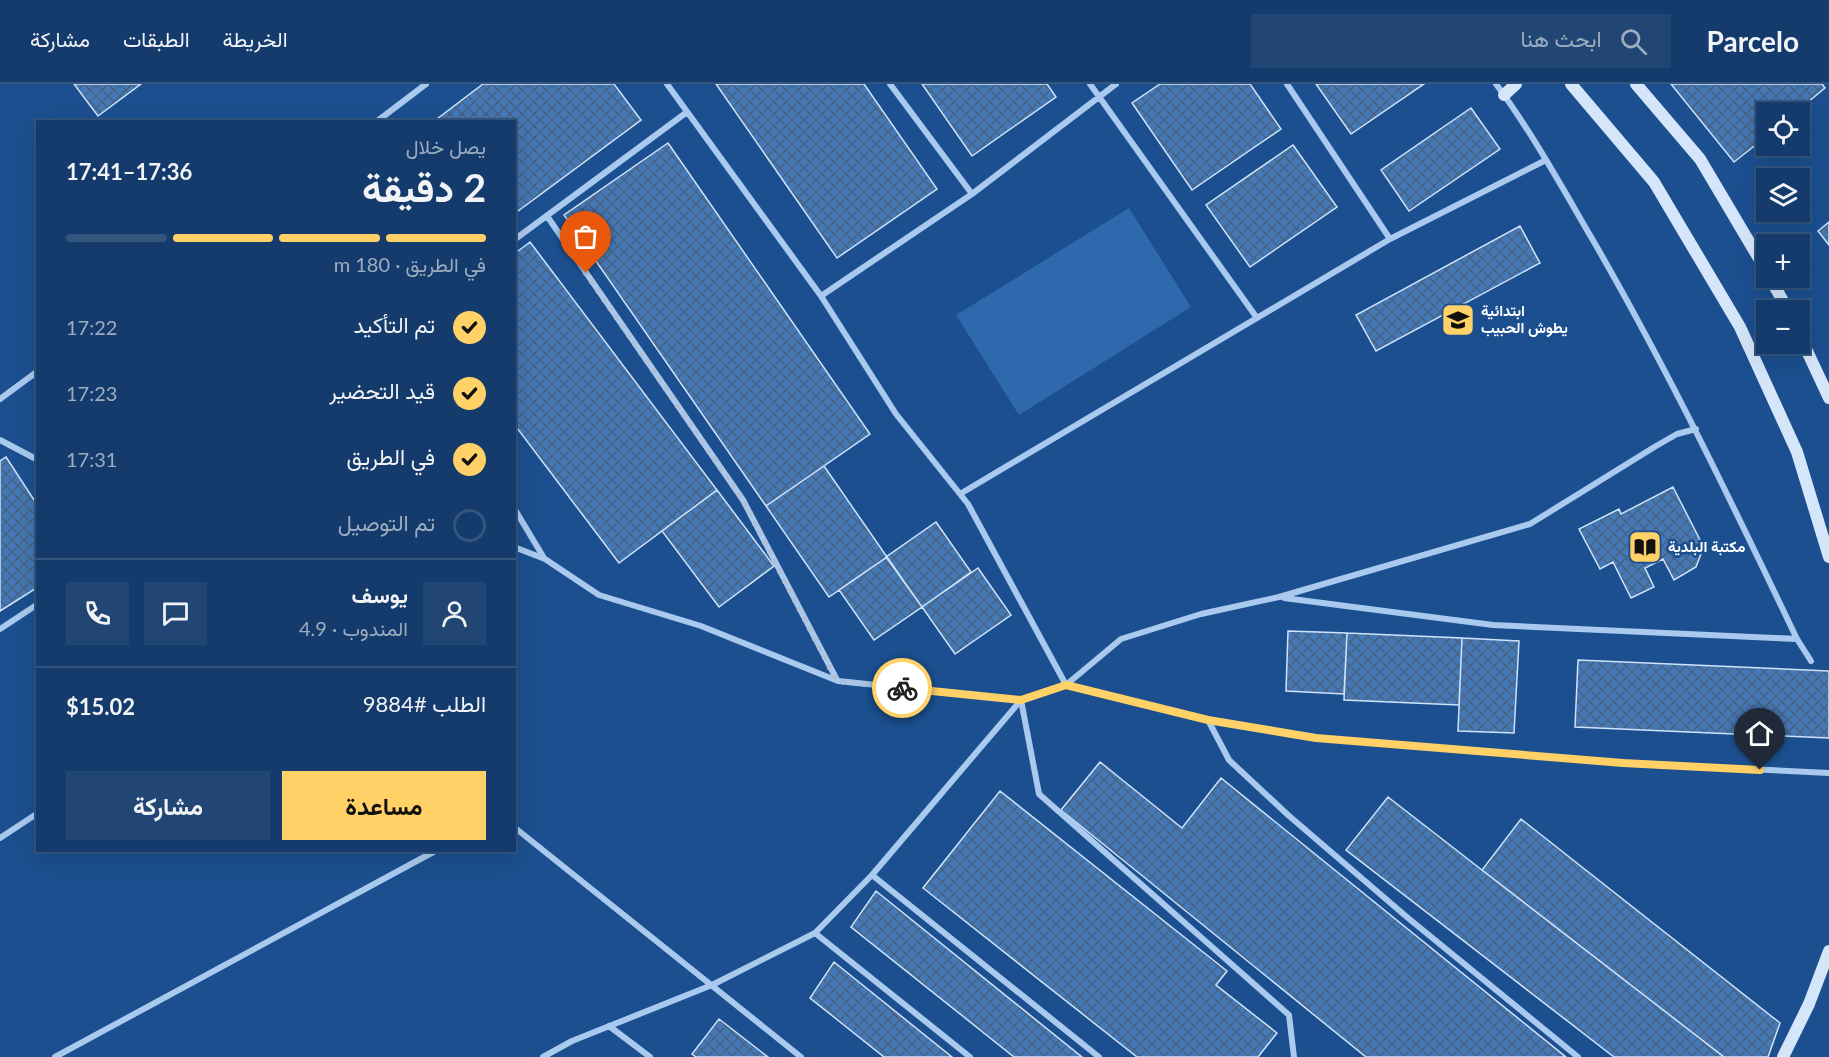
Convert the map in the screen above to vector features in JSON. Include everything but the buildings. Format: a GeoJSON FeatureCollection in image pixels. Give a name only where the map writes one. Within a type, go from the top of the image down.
{"type":"FeatureCollection","features":[{"type":"Feature","properties":{"kind":"main road"},"geometry":{"type":"LineString","coordinates":[[1504,95],[1516,84]]}},
{"type":"Feature","properties":{"kind":"main road"},"geometry":{"type":"LineString","coordinates":[[1571,84],[1654,183],[1740,327],[1797,452],[1829,557]]}},
{"type":"Feature","properties":{"kind":"main road"},"geometry":{"type":"LineString","coordinates":[[1636,84],[1700,159],[1756,253]]}},
{"type":"Feature","properties":{"kind":"main road"},"geometry":{"type":"LineString","coordinates":[[1808,354],[1829,399]]}},
{"type":"Feature","properties":{"kind":"main road"},"geometry":{"type":"LineString","coordinates":[[1783,1057],[1809,1004],[1829,951]]}},
{"type":"Feature","properties":{"kind":"street"},"geometry":{"type":"LineString","coordinates":[[379,120],[426,84]]}},
{"type":"Feature","properties":{"kind":"street"},"geometry":{"type":"LineString","coordinates":[[667,84],[821,296],[896,414],[968,504],[1066,685],[1208,720],[1316,738],[1623,763],[1829,773]]}},
{"type":"Feature","properties":{"kind":"street"},"geometry":{"type":"LineString","coordinates":[[890,84],[972,194]]}},
{"type":"Feature","properties":{"kind":"street"},"geometry":{"type":"LineString","coordinates":[[1090,84],[1257,318]]}},
{"type":"Feature","properties":{"kind":"street"},"geometry":{"type":"LineString","coordinates":[[821,296],[972,194],[1116,84]]}},
{"type":"Feature","properties":{"kind":"street"},"geometry":{"type":"LineString","coordinates":[[1287,84],[1390,239]]}},
{"type":"Feature","properties":{"kind":"street"},"geometry":{"type":"LineString","coordinates":[[1496,84],[1546,160],[1696,429],[1797,639],[1811,661]]}},
{"type":"Feature","properties":{"kind":"street"},"geometry":{"type":"LineString","coordinates":[[516,239],[687,112]]}},
{"type":"Feature","properties":{"kind":"street"},"geometry":{"type":"LineString","coordinates":[[960,494],[1390,239],[1546,160]]}},
{"type":"Feature","properties":{"kind":"street"},"geometry":{"type":"LineString","coordinates":[[547,216],[743,500],[837,681]]}},
{"type":"Feature","properties":{"kind":"street"},"geometry":{"type":"LineString","coordinates":[[0,399],[36,372]]}},
{"type":"Feature","properties":{"kind":"street"},"geometry":{"type":"LineString","coordinates":[[516,549],[544,559],[599,595],[700,626],[837,681],[1021,700],[1066,685],[1121,639],[1202,614],[1279,597],[1530,524],[1677,434],[1696,429]]}},
{"type":"Feature","properties":{"kind":"street"},"geometry":{"type":"LineString","coordinates":[[0,440],[36,459]]}},
{"type":"Feature","properties":{"kind":"street"},"geometry":{"type":"LineString","coordinates":[[516,511],[544,559]]}},
{"type":"Feature","properties":{"kind":"street"},"geometry":{"type":"LineString","coordinates":[[1279,597],[1493,625],[1797,639]]}},
{"type":"Feature","properties":{"kind":"street"},"geometry":{"type":"LineString","coordinates":[[0,629],[36,605]]}},
{"type":"Feature","properties":{"kind":"street"},"geometry":{"type":"LineString","coordinates":[[543,1057],[572,1041],[712,985],[815,933],[872,874],[1021,700]]}},
{"type":"Feature","properties":{"kind":"street"},"geometry":{"type":"LineString","coordinates":[[1021,700],[1039,794],[1289,1015],[1294,1057]]}},
{"type":"Feature","properties":{"kind":"street"},"geometry":{"type":"LineString","coordinates":[[1208,720],[1229,760],[1288,815],[1408,918],[1578,1057]]}},
{"type":"Feature","properties":{"kind":"street"},"geometry":{"type":"LineString","coordinates":[[0,838],[36,814]]}},
{"type":"Feature","properties":{"kind":"street"},"geometry":{"type":"LineString","coordinates":[[516,829],[801,1057]]}},
{"type":"Feature","properties":{"kind":"street"},"geometry":{"type":"LineString","coordinates":[[55,1057],[433,852]]}},
{"type":"Feature","properties":{"kind":"street"},"geometry":{"type":"LineString","coordinates":[[872,874],[1099,1057]]}},
{"type":"Feature","properties":{"kind":"street"},"geometry":{"type":"LineString","coordinates":[[815,933],[970,1057]]}},
{"type":"Feature","properties":{"kind":"street"},"geometry":{"type":"LineString","coordinates":[[609,1026],[650,1057]]}},
{"type":"Feature","properties":{"kind":"shaded area"},"geometry":{"type":"Polygon","coordinates":[[[1129,208],[1191,307],[1019,415],[956,315],[1129,208]]]}},
{"type":"Feature","properties":{"kind":"way so far"},"geometry":{"type":"LineString","coordinates":[[586,273],[743,500],[837,681],[902,688]]}},
{"type":"Feature","properties":{"kind":"place","name":"ابتدائية يطوش الحبيب"},"geometry":{"type":"Point","coordinates":[1458,320]}},
{"type":"Feature","properties":{"kind":"place","name":"مكتبة البلدية"},"geometry":{"type":"Point","coordinates":[1645,547]}},
{"type":"Feature","properties":{"kind":"route"},"geometry":{"type":"LineString","coordinates":[[902,688],[1021,700],[1066,685],[1208,720],[1316,738],[1623,763],[1760,770]]}}]}
